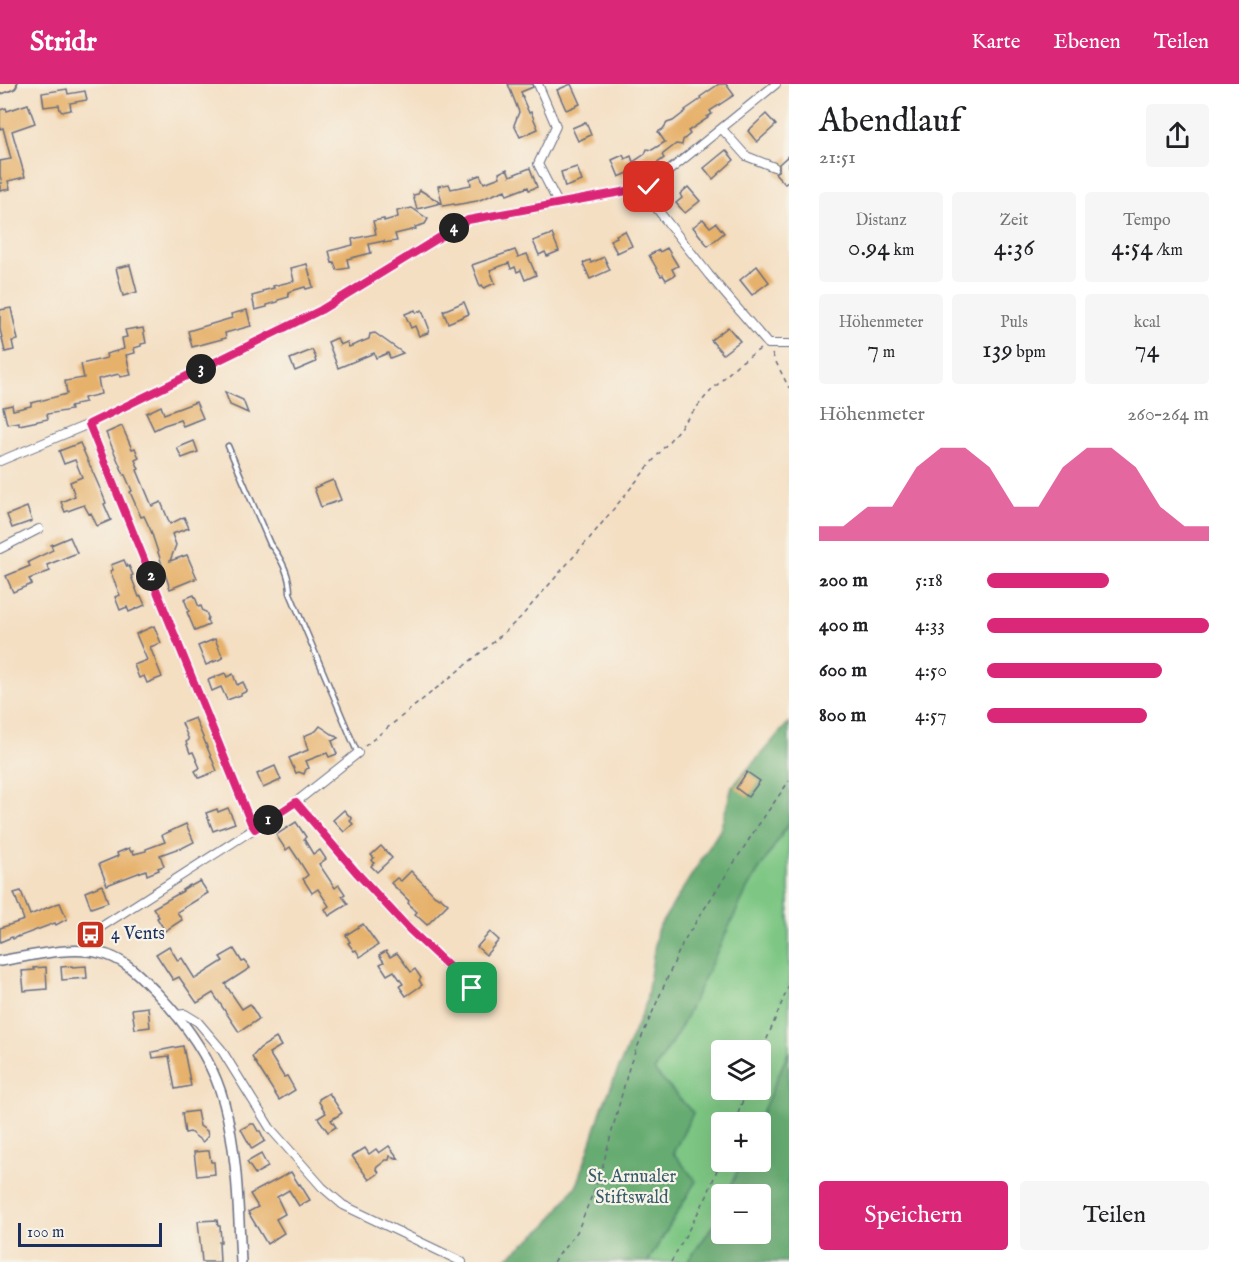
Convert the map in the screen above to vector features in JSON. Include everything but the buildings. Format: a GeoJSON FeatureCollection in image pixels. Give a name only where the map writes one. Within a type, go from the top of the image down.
{"type":"FeatureCollection","features":[{"type":"Feature","properties":{"kind":"main road"},"geometry":{"type":"LineString","coordinates":[[0,88],[10,84]]}},
{"type":"Feature","properties":{"kind":"street"},"geometry":{"type":"LineString","coordinates":[[538,84],[556,126],[538,164],[558,203]]}},
{"type":"Feature","properties":{"kind":"street"},"geometry":{"type":"LineString","coordinates":[[0,461],[89,424],[321,310],[468,220],[649,187],[776,84]]}},
{"type":"Feature","properties":{"kind":"street"},"geometry":{"type":"LineString","coordinates":[[722,129],[746,156],[774,167]]}},
{"type":"Feature","properties":{"kind":"street"},"geometry":{"type":"LineString","coordinates":[[649,187],[650,200],[709,275],[768,344],[789,344]]}},
{"type":"Feature","properties":{"kind":"street"},"geometry":{"type":"LineString","coordinates":[[89,424],[255,829]]}},
{"type":"Feature","properties":{"kind":"street"},"geometry":{"type":"LineString","coordinates":[[0,549],[39,529]]}},
{"type":"Feature","properties":{"kind":"street"},"geometry":{"type":"LineString","coordinates":[[86,952],[90,934],[296,802],[358,753]]}},
{"type":"Feature","properties":{"kind":"street"},"geometry":{"type":"LineString","coordinates":[[296,802],[409,929],[472,988]]}},
{"type":"Feature","properties":{"kind":"street"},"geometry":{"type":"LineString","coordinates":[[0,961],[67,951],[100,953],[131,967],[169,1005],[209,1064],[224,1102],[234,1150],[241,1262]]}},
{"type":"Feature","properties":{"kind":"street"},"geometry":{"type":"LineString","coordinates":[[176,1015],[185,1014],[198,1022],[221,1049],[270,1128],[322,1187],[343,1205],[462,1262]]}},
{"type":"Feature","properties":{"kind":"lane"},"geometry":{"type":"LineString","coordinates":[[228,446],[270,544],[279,556],[290,582],[290,593],[358,753]]}},
{"type":"Feature","properties":{"kind":"path"},"geometry":{"type":"LineString","coordinates":[[358,753],[520,618],[590,539],[706,396],[737,365],[768,344],[789,388]]}},
{"type":"Feature","properties":{"kind":"path"},"geometry":{"type":"LineString","coordinates":[[554,1262],[577,1232],[600,1176],[630,1064],[683,942],[789,781]]}},
{"type":"Feature","properties":{"kind":"path"},"geometry":{"type":"LineString","coordinates":[[767,1040],[789,985]]}},
{"type":"Feature","properties":{"kind":"path"},"geometry":{"type":"LineString","coordinates":[[671,1262],[707,1196],[716,1172]]}},
{"type":"Feature","properties":{"kind":"green space","name":"St. Arnualer Stiftswald"},"geometry":{"type":"Polygon","coordinates":[[[789,722],[789,823],[748,887],[681,1027],[654,1071],[693,1113],[673,1153],[696,1181],[648,1262],[502,1262],[546,1226],[578,1183],[602,1108],[646,1003],[657,930],[720,830],[732,787],[789,722]]]}},
{"type":"Feature","properties":{"kind":"green space"},"geometry":{"type":"Polygon","coordinates":[[[789,823],[789,1051],[771,1092],[771,1040],[711,1040],[711,1100],[768,1100],[762,1112],[711,1112],[711,1172],[737,1172],[732,1184],[711,1184],[711,1229],[687,1262],[648,1262],[695,1181],[673,1153],[693,1113],[654,1071],[681,1027],[748,887],[789,823]]]}},
{"type":"Feature","properties":{"kind":"green space","name":"St. Arnualer Stiftswald"},"geometry":{"type":"Polygon","coordinates":[[[789,1051],[789,1262],[687,1262],[711,1229],[711,1244],[771,1244],[771,1184],[732,1184],[737,1172],[771,1172],[771,1112],[762,1112],[768,1100],[771,1100],[771,1092],[789,1051]]]}},
{"type":"Feature","properties":{"kind":"place","name":"4 Vents"},"geometry":{"type":"Point","coordinates":[90,934]}},
{"type":"Feature","properties":{"kind":"route"},"geometry":{"type":"LineString","coordinates":[[472,988],[409,929],[296,802],[255,829],[89,424],[321,310],[468,220],[649,187]]}}]}
